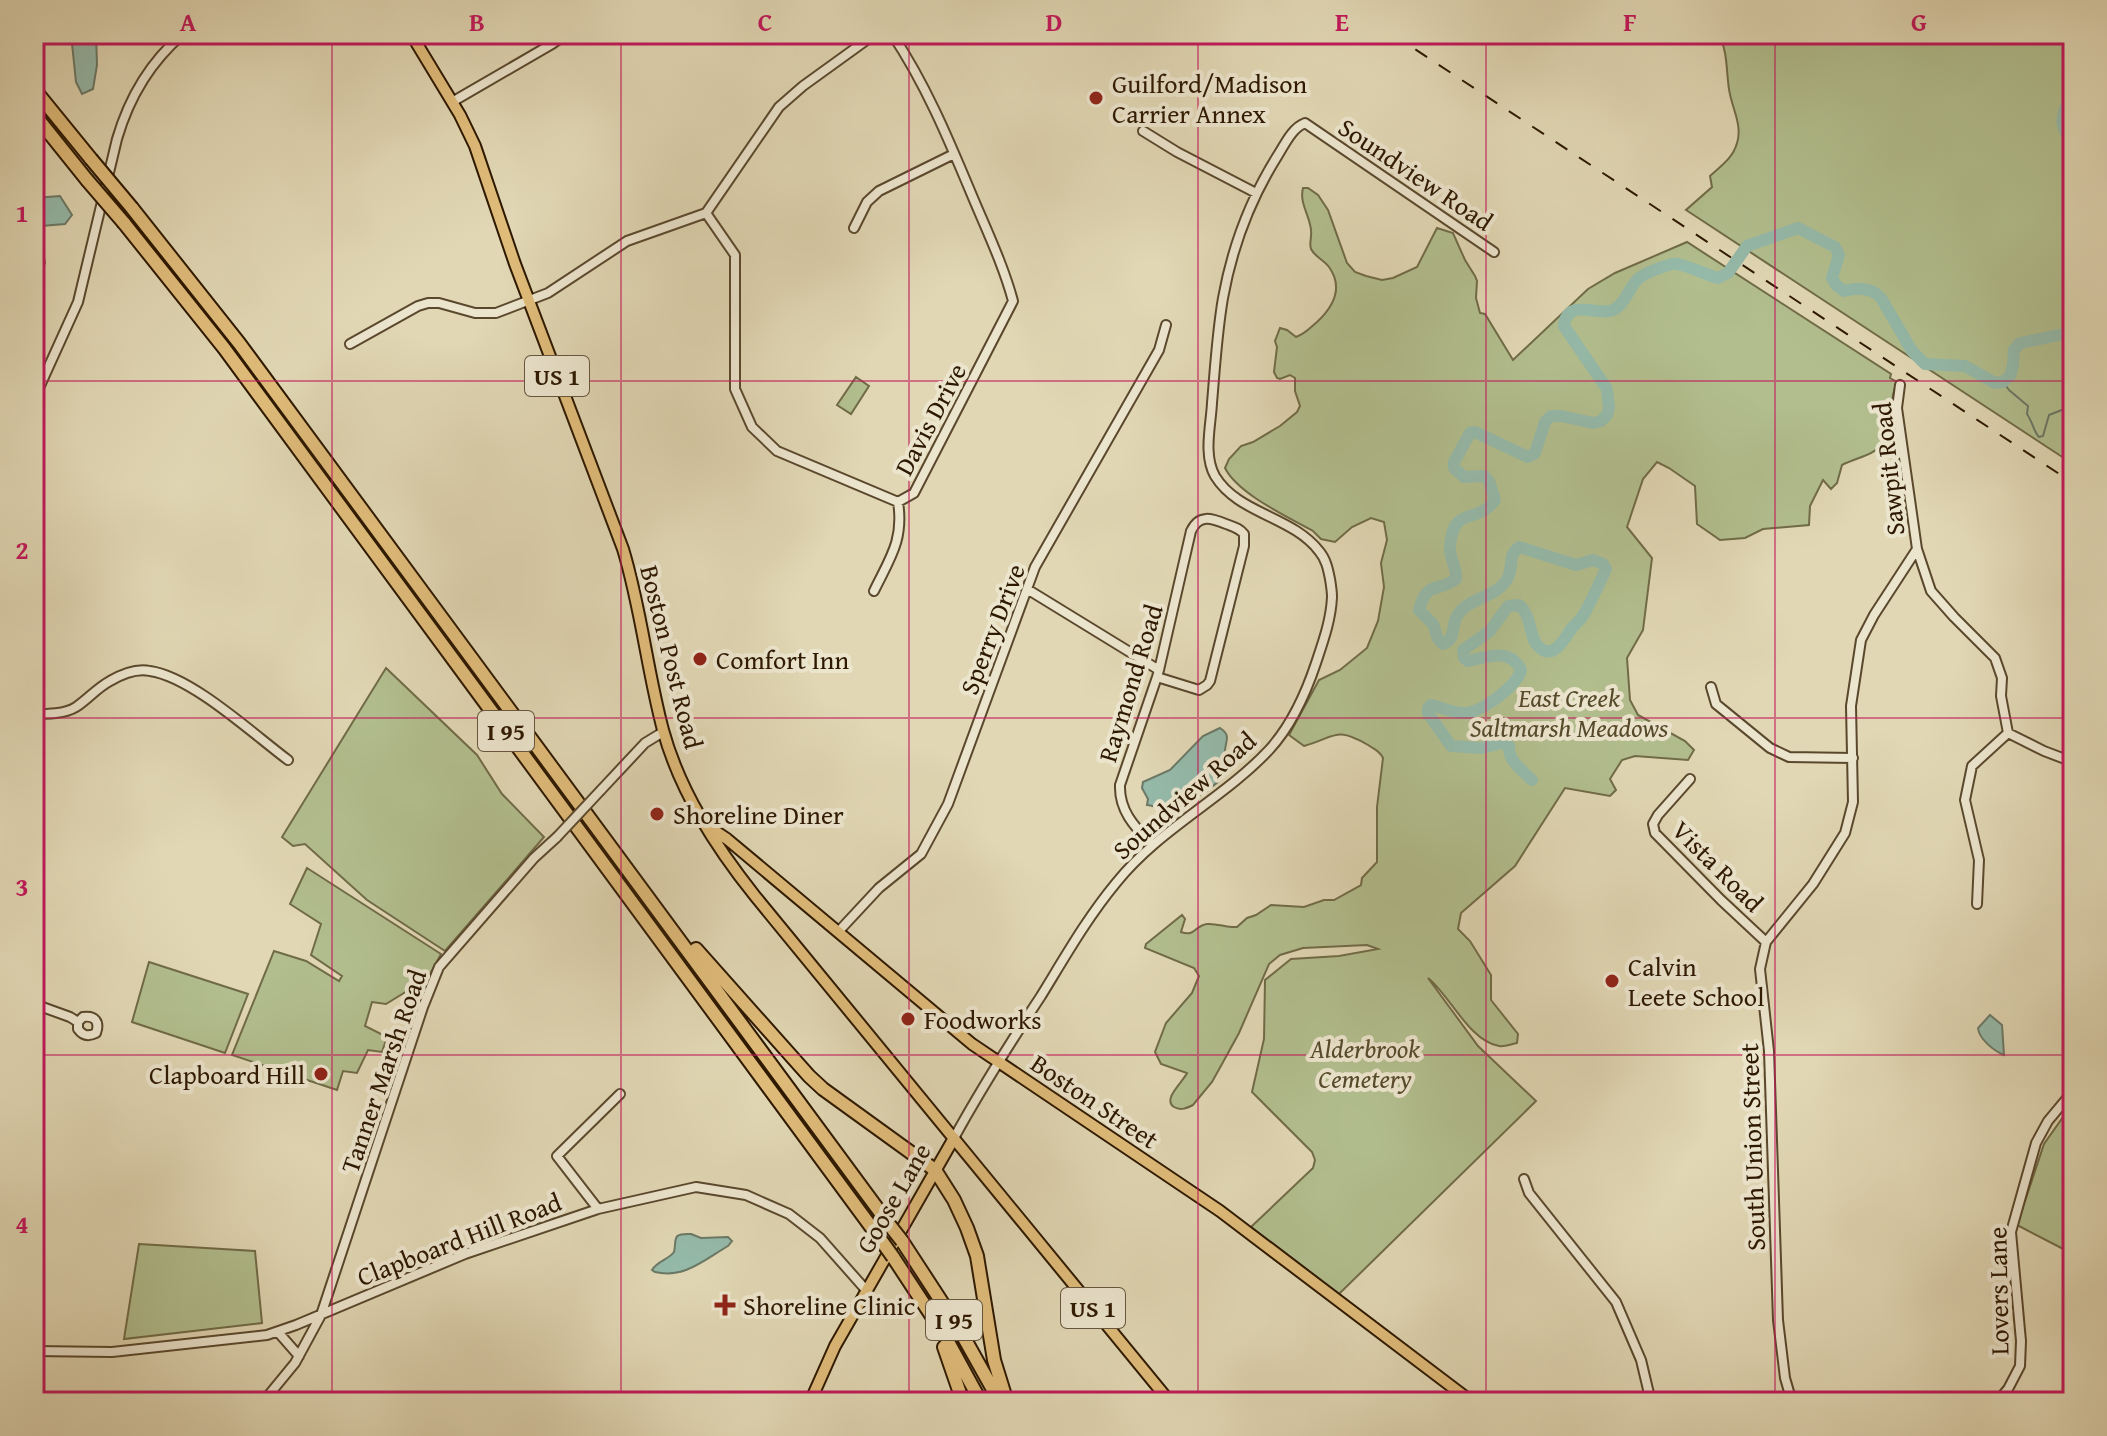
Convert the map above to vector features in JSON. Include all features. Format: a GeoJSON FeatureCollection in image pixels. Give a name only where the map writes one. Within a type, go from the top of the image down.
{"type":"FeatureCollection","features":[{"type":"Feature","properties":{"kind":"highway","name":"I 95"},"geometry":{"type":"LineString","coordinates":[[34,89],[239,343],[902,1241],[958,1327],[1000,1402]]}},
{"type":"Feature","properties":{"kind":"highway","name":"I 95"},"geometry":{"type":"LineString","coordinates":[[34,114],[224,348],[897,1262],[945,1336],[981,1402]]}},
{"type":"Feature","properties":{"kind":"highway"},"geometry":{"type":"LineString","coordinates":[[598,828],[695,948],[809,1076],[935,1170],[961,1214],[972,1241],[983,1283],[994,1360],[1007,1402]]}},
{"type":"Feature","properties":{"kind":"highway"},"geometry":{"type":"LineString","coordinates":[[897,1262],[945,1350],[963,1402]]}},
{"type":"Feature","properties":{"kind":"main road","name":"Boston Post Road"},"geometry":{"type":"LineString","coordinates":[[411,34],[452,102],[479,156],[528,300],[623,549],[663,732],[679,774],[704,824],[755,896],[1170,1402]]}},
{"type":"Feature","properties":{"kind":"main road","name":"Boston Street"},"geometry":{"type":"LineString","coordinates":[[704,824],[727,839],[918,1000],[997,1062],[1220,1211],[1472,1402]]}},
{"type":"Feature","properties":{"kind":"main road","name":"Goose Lane"},"geometry":{"type":"LineString","coordinates":[[810,1402],[835,1346],[954,1138]]}},
{"type":"Feature","properties":{"kind":"street"},"geometry":{"type":"LineString","coordinates":[[34,399],[78,302],[126,113],[151,68],[183,34]]}},
{"type":"Feature","properties":{"kind":"street"},"geometry":{"type":"LineString","coordinates":[[452,102],[566,34]]}},
{"type":"Feature","properties":{"kind":"street"},"geometry":{"type":"LineString","coordinates":[[350,344],[428,303],[486,315],[496,313],[548,293],[627,241],[706,213],[779,107],[875,34]]}},
{"type":"Feature","properties":{"kind":"street","name":"Davis Drive"},"geometry":{"type":"LineString","coordinates":[[706,213],[735,255],[735,389],[752,427],[777,451],[898,502],[914,493],[1013,301],[1006,274],[954,154],[914,67],[892,34]]}},
{"type":"Feature","properties":{"kind":"street","name":"Soundview Road"},"geometry":{"type":"LineString","coordinates":[[997,1062],[1078,933],[1117,881],[1152,845],[1242,775],[1270,749],[1307,688],[1328,626],[1333,595],[1321,553],[1298,532],[1243,503],[1217,479],[1209,453],[1223,296],[1240,235],[1256,193],[1287,141],[1305,123],[1494,252]]}},
{"type":"Feature","properties":{"kind":"street"},"geometry":{"type":"LineString","coordinates":[[1143,131],[1256,193]]}},
{"type":"Feature","properties":{"kind":"street"},"geometry":{"type":"LineString","coordinates":[[854,228],[867,202],[879,191],[954,154]]}},
{"type":"Feature","properties":{"kind":"street","name":"Sperry Drive"},"geometry":{"type":"LineString","coordinates":[[838,932],[879,888],[921,854],[948,804],[1027,589],[1049,540],[1159,350],[1166,325]]}},
{"type":"Feature","properties":{"kind":"street","name":"Sawpit Road"},"geometry":{"type":"LineString","coordinates":[[1900,385],[1897,408],[1917,549],[1931,591],[1995,658],[2002,678],[2001,696],[2008,733]]}},
{"type":"Feature","properties":{"kind":"street"},"geometry":{"type":"LineString","coordinates":[[874,591],[898,541],[901,521],[898,502]]}},
{"type":"Feature","properties":{"kind":"street","name":"Raymond Road"},"geometry":{"type":"LineString","coordinates":[[1152,845],[1127,817],[1120,785],[1158,673],[1191,531],[1199,520],[1212,518],[1237,528],[1244,534],[1244,546],[1210,681],[1204,688],[1194,690],[1158,673]]}},
{"type":"Feature","properties":{"kind":"street"},"geometry":{"type":"LineString","coordinates":[[1766,942],[1813,884],[1845,833],[1853,802],[1851,706],[1861,640],[1917,549]]}},
{"type":"Feature","properties":{"kind":"street"},"geometry":{"type":"LineString","coordinates":[[1027,589],[1158,673]]}},
{"type":"Feature","properties":{"kind":"street"},"geometry":{"type":"LineString","coordinates":[[34,714],[73,709],[101,685],[125,672],[148,670],[173,677],[210,700],[288,760]]}},
{"type":"Feature","properties":{"kind":"street"},"geometry":{"type":"LineString","coordinates":[[1711,687],[1716,704],[1770,748],[1789,757],[1853,758]]}},
{"type":"Feature","properties":{"kind":"street","name":"Tanner Marsh Road"},"geometry":{"type":"LineString","coordinates":[[263,1402],[299,1356],[321,1315],[439,967],[534,858],[645,743],[663,732]]}},
{"type":"Feature","properties":{"kind":"street"},"geometry":{"type":"LineString","coordinates":[[1977,904],[1979,860],[1965,800],[1972,766],[2008,733],[2073,762]]}},
{"type":"Feature","properties":{"kind":"street","name":"Vista Road"},"geometry":{"type":"LineString","coordinates":[[1690,779],[1658,815],[1653,824],[1655,833],[1766,942]]}},
{"type":"Feature","properties":{"kind":"street","name":"South Union Street"},"geometry":{"type":"LineString","coordinates":[[1766,942],[1760,969],[1769,1051],[1778,1320],[1785,1378],[1792,1402]]}},
{"type":"Feature","properties":{"kind":"street"},"geometry":{"type":"LineString","coordinates":[[34,1004],[78,1022]]}},
{"type":"Feature","properties":{"kind":"street","name":"Goose Lane"},"geometry":{"type":"LineString","coordinates":[[954,1138],[997,1062]]}},
{"type":"Feature","properties":{"kind":"street","name":"Lovers Lane"},"geometry":{"type":"LineString","coordinates":[[1997,1402],[2020,1366],[2021,1341],[2011,1232],[2036,1143],[2048,1121],[2073,1091]]}},
{"type":"Feature","properties":{"kind":"street"},"geometry":{"type":"LineString","coordinates":[[598,1209],[557,1156],[620,1094]]}},
{"type":"Feature","properties":{"kind":"street"},"geometry":{"type":"LineString","coordinates":[[1524,1179],[1529,1193],[1616,1302],[1641,1360],[1651,1402]]}},
{"type":"Feature","properties":{"kind":"street","name":"Clapboard Hill Road"},"geometry":{"type":"LineString","coordinates":[[34,1351],[112,1352],[278,1332],[447,1261],[598,1209],[696,1187],[746,1195],[789,1214],[833,1251],[866,1290]]}},
{"type":"Feature","properties":{"kind":"street"},"geometry":{"type":"LineString","coordinates":[[278,1332],[299,1356]]}},
{"type":"Feature","properties":{"kind":"green space"},"geometry":{"type":"Polygon","coordinates":[[[1718,34],[2073,34],[2073,341],[2070,342],[2064,389],[2073,394],[2073,464],[1686,210],[1712,187],[1710,176],[1730,157],[1738,136],[1725,53],[1718,34]]]}},
{"type":"Feature","properties":{"kind":"green space"},"geometry":{"type":"Polygon","coordinates":[[[1303,188],[1318,195],[1328,210],[1347,263],[1355,272],[1366,276],[1382,280],[1417,267],[1437,228],[1453,233],[1477,281],[1476,298],[1480,313],[1485,314],[1513,360],[1588,289],[1615,273],[1687,242],[1891,374],[1890,378],[1897,382],[1892,409],[1896,436],[1888,437],[1873,452],[1842,465],[1837,483],[1831,489],[1823,480],[1810,506],[1809,525],[1763,529],[1745,538],[1720,540],[1697,524],[1695,486],[1657,462],[1643,479],[1627,527],[1652,558],[1643,630],[1627,658],[1630,700],[1638,715],[1685,741],[1694,750],[1688,760],[1635,756],[1622,760],[1610,779],[1616,790],[1610,796],[1565,788],[1515,866],[1461,913],[1458,929],[1470,941],[1491,975],[1491,1000],[1518,1034],[1517,1043],[1499,1046],[1478,1036],[1428,978],[1478,1046],[1536,1101],[1339,1294],[1251,1227],[1313,1168],[1315,1160],[1312,1152],[1252,1092],[1264,1039],[1265,980],[1291,959],[1339,956],[1378,949],[1367,945],[1303,948],[1280,955],[1269,964],[1239,1033],[1212,1082],[1193,1105],[1182,1109],[1174,1107],[1170,1100],[1187,1073],[1161,1064],[1155,1052],[1166,1023],[1192,993],[1199,976],[1194,968],[1145,948],[1182,915],[1185,919],[1181,932],[1189,933],[1207,924],[1237,927],[1271,905],[1304,907],[1334,900],[1361,885],[1362,878],[1377,862],[1381,755],[1349,736],[1336,735],[1304,746],[1289,735],[1319,680],[1340,670],[1367,648],[1378,621],[1384,587],[1381,563],[1387,540],[1384,522],[1371,518],[1352,527],[1335,542],[1321,539],[1313,531],[1252,496],[1231,478],[1225,468],[1241,446],[1280,426],[1297,412],[1300,406],[1295,378],[1290,375],[1280,379],[1274,372],[1275,341],[1280,328],[1296,337],[1305,333],[1323,316],[1335,297],[1333,275],[1311,249],[1311,230],[1302,199],[1303,188]]]}},
{"type":"Feature","properties":{"kind":"green space"},"geometry":{"type":"Polygon","coordinates":[[[34,204],[45,263],[34,285],[34,204]]]}},
{"type":"Feature","properties":{"kind":"green space"},"geometry":{"type":"Polygon","coordinates":[[[856,377],[869,386],[851,414],[837,405],[856,377]]]}},
{"type":"Feature","properties":{"kind":"green space"},"geometry":{"type":"Polygon","coordinates":[[[386,668],[477,755],[502,794],[544,837],[445,951],[367,900],[305,844],[293,846],[282,837],[386,668]]]}},
{"type":"Feature","properties":{"kind":"green space"},"geometry":{"type":"Polygon","coordinates":[[[307,868],[441,954],[428,978],[386,1004],[372,1002],[365,1026],[387,1037],[382,1052],[368,1050],[357,1073],[343,1071],[337,1090],[232,1055],[274,951],[306,961],[339,981],[342,976],[311,955],[321,924],[290,904],[307,868]]]}},
{"type":"Feature","properties":{"kind":"green space"},"geometry":{"type":"Polygon","coordinates":[[[149,962],[248,994],[225,1053],[132,1022],[149,962]]]}},
{"type":"Feature","properties":{"kind":"green space"},"geometry":{"type":"Polygon","coordinates":[[[2073,1103],[2073,1254],[2017,1225],[2044,1144],[2073,1103]]]}},
{"type":"Feature","properties":{"kind":"green space"},"geometry":{"type":"Polygon","coordinates":[[[139,1244],[255,1251],[262,1323],[124,1339],[139,1244]]]}},
{"type":"Feature","properties":{"kind":"shaded area"},"geometry":{"type":"Polygon","coordinates":[[[71,34],[96,34],[97,65],[93,89],[82,94],[76,82],[71,34]]]}},
{"type":"Feature","properties":{"kind":"shaded area"},"geometry":{"type":"Polygon","coordinates":[[[60,196],[72,215],[65,224],[34,224],[34,198],[60,196]]]}},
{"type":"Feature","properties":{"kind":"shaded area"},"geometry":{"type":"Polygon","coordinates":[[[1220,728],[1227,735],[1225,753],[1228,769],[1220,780],[1177,808],[1165,810],[1147,805],[1143,782],[1170,770],[1203,736],[1220,728]]]}},
{"type":"Feature","properties":{"kind":"shaded area"},"geometry":{"type":"Polygon","coordinates":[[[1990,1015],[2002,1025],[2004,1055],[1988,1044],[1979,1032],[1978,1028],[1990,1015]]]}},
{"type":"Feature","properties":{"kind":"shaded area"},"geometry":{"type":"Polygon","coordinates":[[[691,1234],[701,1238],[728,1237],[732,1241],[685,1271],[665,1273],[652,1270],[674,1252],[678,1236],[691,1234]]]}},
{"type":"Feature","properties":{"kind":"waterway"},"geometry":{"type":"LineString","coordinates":[[2073,92],[2062,118],[2064,130],[2073,144]]}},
{"type":"Feature","properties":{"kind":"waterway"},"geometry":{"type":"LineString","coordinates":[[1532,780],[1513,761],[1506,742],[1482,748],[1451,746],[1428,713],[1428,708],[1431,705],[1454,712],[1469,712],[1505,691],[1521,670],[1516,663],[1497,655],[1468,661],[1464,658],[1463,650],[1490,631],[1508,606],[1519,605],[1526,615],[1536,644],[1545,651],[1555,649],[1584,614],[1606,569],[1603,564],[1593,560],[1576,565],[1519,547],[1513,553],[1505,583],[1467,605],[1456,618],[1452,636],[1443,644],[1433,624],[1419,610],[1425,594],[1456,579],[1450,551],[1456,525],[1488,508],[1495,500],[1489,481],[1484,476],[1464,477],[1454,468],[1454,462],[1470,433],[1475,432],[1528,457],[1535,453],[1545,422],[1551,416],[1593,423],[1607,415],[1607,389],[1564,326],[1570,313],[1575,310],[1615,309],[1638,279],[1672,264],[1718,278],[1728,273],[1747,246],[1798,228],[1835,247],[1839,255],[1832,278],[1836,285],[1844,291],[1864,289],[1877,294],[1912,351],[1925,364],[1965,366],[1995,383],[2003,382],[2010,376],[2014,350],[2020,343],[2073,332]]}},
{"type":"Feature","properties":{"kind":"waterway"},"geometry":{"type":"LineString","coordinates":[[2003,382],[2028,406],[2027,414],[2039,437],[2043,436],[2049,415],[2073,408]]}},
{"type":"Feature","properties":{"kind":"railway"},"geometry":{"type":"LineString","coordinates":[[1392,34],[2073,483]]}},
{"type":"Feature","properties":{"kind":"place","name":"Guilford/Madison Carrier Annex"},"geometry":{"type":"Point","coordinates":[1096,98]}},
{"type":"Feature","properties":{"kind":"place","name":"Comfort Inn"},"geometry":{"type":"Point","coordinates":[700,659]}},
{"type":"Feature","properties":{"kind":"place","name":"Shoreline Diner"},"geometry":{"type":"Point","coordinates":[657,814]}},
{"type":"Feature","properties":{"kind":"place","name":"Calvin Leete School"},"geometry":{"type":"Point","coordinates":[1612,981]}},
{"type":"Feature","properties":{"kind":"place","name":"Foodworks"},"geometry":{"type":"Point","coordinates":[908,1019]}},
{"type":"Feature","properties":{"kind":"place","name":"Clapboard Hill"},"geometry":{"type":"Point","coordinates":[321,1074]}},
{"type":"Feature","properties":{"kind":"place","name":"Shoreline Clinic"},"geometry":{"type":"Point","coordinates":[725,1305]}},
{"type":"Feature","properties":{"kind":"park label","name":"East Creek Saltmarsh Meadows"},"geometry":{"type":"Point","coordinates":[1569,712]}},
{"type":"Feature","properties":{"kind":"park label","name":"Alderbrook Cemetery"},"geometry":{"type":"Point","coordinates":[1365,1063]}}]}
